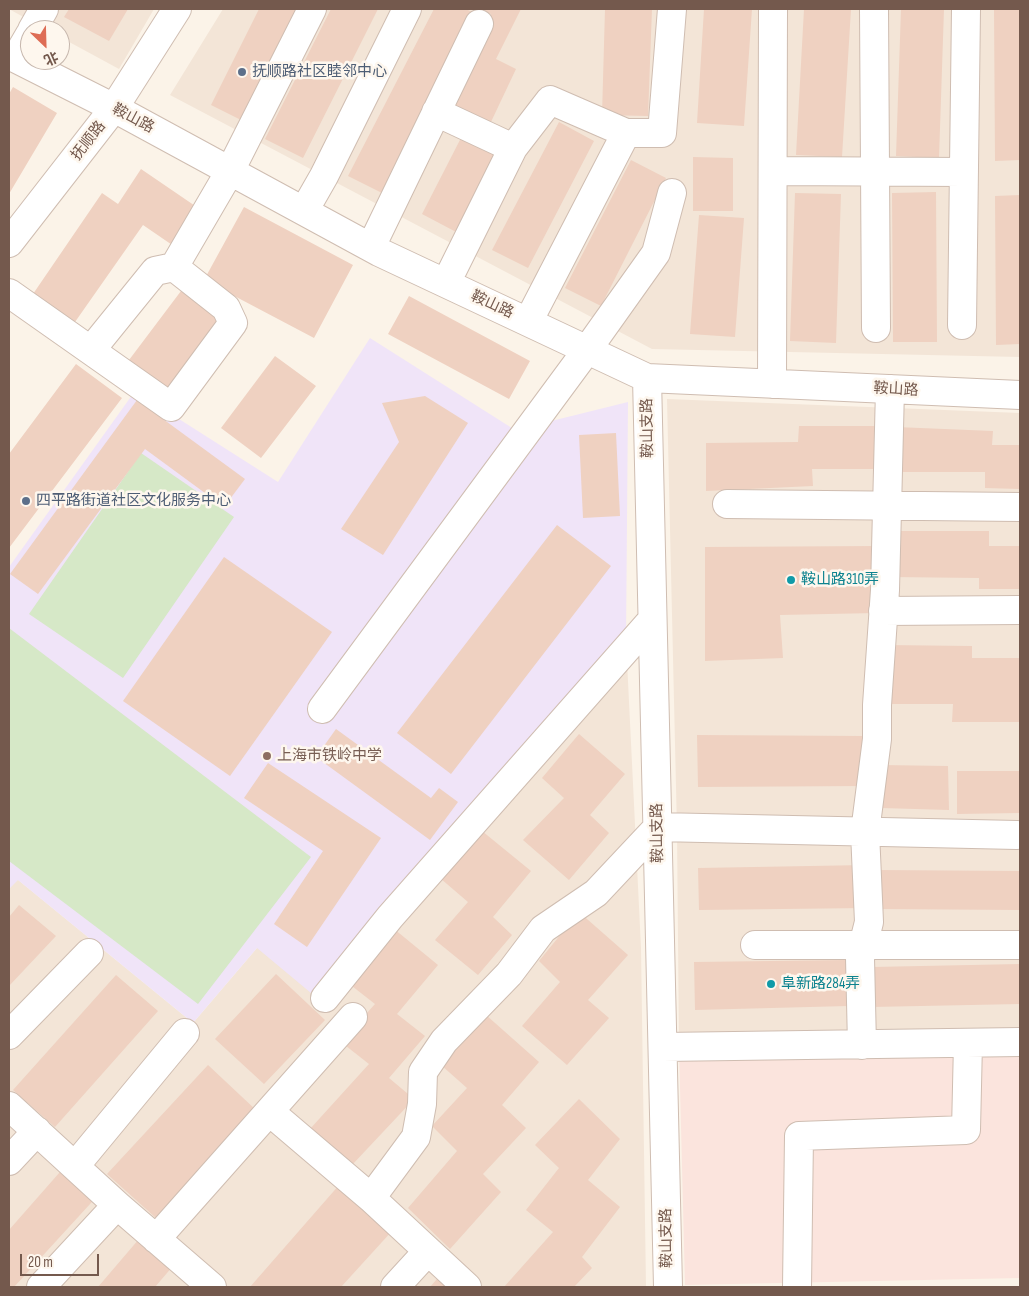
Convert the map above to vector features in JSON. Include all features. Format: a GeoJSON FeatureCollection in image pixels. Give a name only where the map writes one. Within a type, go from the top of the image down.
{"type":"FeatureCollection","features":[{"type":"Feature","properties":{"kind":"street"},"geometry":{"type":"LineString","coordinates":[[38,20],[44,9]]}},
{"type":"Feature","properties":{"kind":"street","name":"抚顺路"},"geometry":{"type":"LineString","coordinates":[[9,243],[114,108],[177,9]]}},
{"type":"Feature","properties":{"kind":"street"},"geometry":{"type":"LineString","coordinates":[[174,268],[230,171],[312,9]]}},
{"type":"Feature","properties":{"kind":"street"},"geometry":{"type":"LineString","coordinates":[[304,211],[324,176],[406,9]]}},
{"type":"Feature","properties":{"kind":"street"},"geometry":{"type":"LineString","coordinates":[[446,283],[513,148],[550,100],[626,133],[662,133],[672,9]]}},
{"type":"Feature","properties":{"kind":"street"},"geometry":{"type":"LineString","coordinates":[[772,384],[773,9]]}},
{"type":"Feature","properties":{"kind":"street"},"geometry":{"type":"LineString","coordinates":[[874,9],[876,328]]}},
{"type":"Feature","properties":{"kind":"street"},"geometry":{"type":"LineString","coordinates":[[962,325],[966,9]]}},
{"type":"Feature","properties":{"kind":"street"},"geometry":{"type":"LineString","coordinates":[[371,247],[479,24]]}},
{"type":"Feature","properties":{"kind":"street"},"geometry":{"type":"LineString","coordinates":[[12,56],[20,46]]}},
{"type":"Feature","properties":{"kind":"street","name":"鞍山路"},"geometry":{"type":"LineString","coordinates":[[12,56],[114,108],[371,247],[647,378],[1020,395]]}},
{"type":"Feature","properties":{"kind":"street"},"geometry":{"type":"LineString","coordinates":[[436,112],[513,148]]}},
{"type":"Feature","properties":{"kind":"street"},"geometry":{"type":"LineString","coordinates":[[528,322],[626,133]]}},
{"type":"Feature","properties":{"kind":"street"},"geometry":{"type":"LineString","coordinates":[[773,171],[964,172]]}},
{"type":"Feature","properties":{"kind":"street"},"geometry":{"type":"LineString","coordinates":[[322,709],[587,350],[656,253],[672,194]]}},
{"type":"Feature","properties":{"kind":"street"},"geometry":{"type":"LineString","coordinates":[[9,293],[171,407],[233,322],[226,308],[174,268],[155,271],[91,350]]}},
{"type":"Feature","properties":{"kind":"street","name":"鞍山支路"},"geometry":{"type":"LineString","coordinates":[[647,378],[668,1287]]}},
{"type":"Feature","properties":{"kind":"street"},"geometry":{"type":"LineString","coordinates":[[862,1045],[860,958],[869,922],[865,832],[877,739],[890,389]]}},
{"type":"Feature","properties":{"kind":"street"},"geometry":{"type":"LineString","coordinates":[[727,504],[1020,507]]}},
{"type":"Feature","properties":{"kind":"street"},"geometry":{"type":"LineString","coordinates":[[883,611],[1020,610]]}},
{"type":"Feature","properties":{"kind":"street"},"geometry":{"type":"LineString","coordinates":[[325,998],[390,917],[652,620]]}},
{"type":"Feature","properties":{"kind":"street"},"geometry":{"type":"LineString","coordinates":[[371,1198],[416,1137],[422,1104],[423,1072],[444,1041],[508,974],[543,929],[596,893],[658,827],[1017,835]]}},
{"type":"Feature","properties":{"kind":"street"},"geometry":{"type":"LineString","coordinates":[[755,946],[1020,945]]}},
{"type":"Feature","properties":{"kind":"street"},"geometry":{"type":"LineString","coordinates":[[9,1035],[89,954]]}},
{"type":"Feature","properties":{"kind":"street"},"geometry":{"type":"LineString","coordinates":[[156,1240],[353,1017]]}},
{"type":"Feature","properties":{"kind":"street"},"geometry":{"type":"LineString","coordinates":[[75,1166],[185,1033]]}},
{"type":"Feature","properties":{"kind":"street"},"geometry":{"type":"LineString","coordinates":[[663,1047],[1020,1042]]}},
{"type":"Feature","properties":{"kind":"street"},"geometry":{"type":"LineString","coordinates":[[797,1287],[799,1136],[966,1130],[968,1043]]}},
{"type":"Feature","properties":{"kind":"street"},"geometry":{"type":"LineString","coordinates":[[9,1106],[205,1285]]}},
{"type":"Feature","properties":{"kind":"street"},"geometry":{"type":"LineString","coordinates":[[270,1112],[371,1198],[467,1287]]}},
{"type":"Feature","properties":{"kind":"street"},"geometry":{"type":"LineString","coordinates":[[9,1161],[37,1131]]}},
{"type":"Feature","properties":{"kind":"street"},"geometry":{"type":"LineString","coordinates":[[41,1287],[117,1205]]}},
{"type":"Feature","properties":{"kind":"street"},"geometry":{"type":"LineString","coordinates":[[394,1287],[428,1251]]}},
{"type":"Feature","properties":{"kind":"shaded area"},"geometry":{"type":"Polygon","coordinates":[[[9,9],[154,9],[119,69],[70,42],[70,20],[29,20],[9,9]]]}},
{"type":"Feature","properties":{"kind":"shaded area"},"geometry":{"type":"Polygon","coordinates":[[[223,9],[1020,9],[1020,357],[652,349],[170,95],[223,9]]]}},
{"type":"Feature","properties":{"kind":"shaded area","name":"上海市铁岭中学"},"geometry":{"type":"Polygon","coordinates":[[[370,338],[515,430],[628,402],[626,640],[317,998],[257,948],[193,1023],[18,880],[9,889],[9,567],[135,391],[278,482],[370,338]]]}},
{"type":"Feature","properties":{"kind":"shaded area"},"geometry":{"type":"Polygon","coordinates":[[[667,399],[1020,413],[1020,1043],[679,1048],[677,830],[667,399]]]}},
{"type":"Feature","properties":{"kind":"shaded area"},"geometry":{"type":"Polygon","coordinates":[[[626,640],[641,948],[646,1287],[9,1287],[9,889],[17,879],[193,1023],[257,948],[626,640]]]}},
{"type":"Feature","properties":{"kind":"shaded area"},"geometry":{"type":"Polygon","coordinates":[[[1020,1043],[1020,1278],[685,1285],[679,1048],[1020,1043]]]}},
{"type":"Feature","properties":{"kind":"green space"},"geometry":{"type":"Polygon","coordinates":[[[141,453],[234,517],[123,678],[29,614],[141,453]]]}},
{"type":"Feature","properties":{"kind":"green space"},"geometry":{"type":"Polygon","coordinates":[[[9,628],[311,857],[198,1004],[9,861],[9,628]]]}},
{"type":"Feature","properties":{"kind":"building"},"geometry":{"type":"Polygon","coordinates":[[[69,9],[128,9],[109,41],[64,17],[69,9]]]}},
{"type":"Feature","properties":{"kind":"building"},"geometry":{"type":"Polygon","coordinates":[[[259,9],[302,9],[245,122],[211,105],[259,9]]]}},
{"type":"Feature","properties":{"kind":"building"},"geometry":{"type":"Polygon","coordinates":[[[331,9],[378,9],[303,158],[265,139],[331,9]]]}},
{"type":"Feature","properties":{"kind":"building"},"geometry":{"type":"Polygon","coordinates":[[[434,9],[466,9],[478,15],[386,195],[348,176],[434,9]]]}},
{"type":"Feature","properties":{"kind":"building"},"geometry":{"type":"Polygon","coordinates":[[[480,9],[521,9],[496,59],[516,69],[490,124],[447,104],[491,14],[480,9]]]}},
{"type":"Feature","properties":{"kind":"building"},"geometry":{"type":"Polygon","coordinates":[[[605,9],[652,9],[648,116],[602,115],[605,9]]]}},
{"type":"Feature","properties":{"kind":"building"},"geometry":{"type":"Polygon","coordinates":[[[704,9],[752,9],[744,126],[697,123],[704,9]]]}},
{"type":"Feature","properties":{"kind":"building"},"geometry":{"type":"Polygon","coordinates":[[[804,9],[851,9],[842,157],[796,155],[804,9]]]}},
{"type":"Feature","properties":{"kind":"building"},"geometry":{"type":"Polygon","coordinates":[[[901,9],[944,9],[939,158],[896,156],[901,9]]]}},
{"type":"Feature","properties":{"kind":"building"},"geometry":{"type":"Polygon","coordinates":[[[994,9],[1020,9],[1020,160],[995,161],[994,9]]]}},
{"type":"Feature","properties":{"kind":"building"},"geometry":{"type":"Polygon","coordinates":[[[13,87],[57,113],[9,194],[9,94],[13,87]]]}},
{"type":"Feature","properties":{"kind":"building"},"geometry":{"type":"Polygon","coordinates":[[[559,122],[594,141],[528,268],[492,250],[559,122]]]}},
{"type":"Feature","properties":{"kind":"building"},"geometry":{"type":"Polygon","coordinates":[[[462,136],[498,154],[458,233],[422,214],[462,136]]]}},
{"type":"Feature","properties":{"kind":"building"},"geometry":{"type":"Polygon","coordinates":[[[693,157],[733,158],[733,211],[693,211],[693,157]]]}},
{"type":"Feature","properties":{"kind":"building"},"geometry":{"type":"Polygon","coordinates":[[[631,160],[666,178],[601,306],[565,288],[631,160]]]}},
{"type":"Feature","properties":{"kind":"building"},"geometry":{"type":"Polygon","coordinates":[[[141,169],[204,212],[178,249],[143,225],[75,322],[33,294],[102,193],[118,204],[141,169]]]}},
{"type":"Feature","properties":{"kind":"building"},"geometry":{"type":"Polygon","coordinates":[[[936,192],[937,342],[893,342],[892,193],[936,192]]]}},
{"type":"Feature","properties":{"kind":"building"},"geometry":{"type":"Polygon","coordinates":[[[795,193],[841,194],[836,343],[790,341],[795,193]]]}},
{"type":"Feature","properties":{"kind":"building"},"geometry":{"type":"Polygon","coordinates":[[[1020,195],[1020,344],[996,345],[995,196],[1020,195]]]}},
{"type":"Feature","properties":{"kind":"building"},"geometry":{"type":"Polygon","coordinates":[[[244,207],[353,265],[314,338],[204,280],[244,207]]]}},
{"type":"Feature","properties":{"kind":"building"},"geometry":{"type":"Polygon","coordinates":[[[699,215],[744,218],[735,337],[690,334],[699,215]]]}},
{"type":"Feature","properties":{"kind":"building"},"geometry":{"type":"Polygon","coordinates":[[[181,291],[221,321],[166,394],[126,364],[181,291]]]}},
{"type":"Feature","properties":{"kind":"building"},"geometry":{"type":"Polygon","coordinates":[[[409,296],[530,361],[509,399],[388,334],[409,296]]]}},
{"type":"Feature","properties":{"kind":"building"},"geometry":{"type":"Polygon","coordinates":[[[275,356],[316,386],[261,458],[221,428],[275,356]]]}},
{"type":"Feature","properties":{"kind":"building","name":"四平路街道社区文化服务中心"},"geometry":{"type":"Polygon","coordinates":[[[76,364],[122,398],[9,548],[9,454],[76,364]]]}},
{"type":"Feature","properties":{"kind":"building"},"geometry":{"type":"Polygon","coordinates":[[[425,396],[468,423],[383,555],[341,529],[399,442],[382,403],[425,396]]]}},
{"type":"Feature","properties":{"kind":"building"},"geometry":{"type":"Polygon","coordinates":[[[137,400],[245,479],[224,507],[145,449],[38,594],[10,574],[137,400]]]}},
{"type":"Feature","properties":{"kind":"building"},"geometry":{"type":"Polygon","coordinates":[[[799,426],[884,426],[883,469],[812,469],[813,486],[706,491],[706,443],[798,442],[799,426]]]}},
{"type":"Feature","properties":{"kind":"building"},"geometry":{"type":"Polygon","coordinates":[[[896,427],[993,431],[992,445],[1020,445],[1020,489],[985,488],[985,472],[895,472],[896,427]]]}},
{"type":"Feature","properties":{"kind":"building"},"geometry":{"type":"Polygon","coordinates":[[[616,433],[620,516],[583,518],[579,435],[616,433]]]}},
{"type":"Feature","properties":{"kind":"building"},"geometry":{"type":"Polygon","coordinates":[[[557,525],[611,566],[451,774],[397,733],[557,525]]]}},
{"type":"Feature","properties":{"kind":"building","name":"鞍山路310弄"},"geometry":{"type":"Polygon","coordinates":[[[891,531],[989,531],[989,546],[1020,546],[1020,589],[979,589],[979,578],[890,577],[891,531]]]}},
{"type":"Feature","properties":{"kind":"building","name":"鞍山路310弄"},"geometry":{"type":"Polygon","coordinates":[[[877,546],[876,613],[780,615],[783,658],[705,661],[705,547],[877,546]]]}},
{"type":"Feature","properties":{"kind":"building"},"geometry":{"type":"Polygon","coordinates":[[[224,557],[332,632],[230,776],[123,701],[224,557]]]}},
{"type":"Feature","properties":{"kind":"building"},"geometry":{"type":"Polygon","coordinates":[[[885,645],[972,646],[972,658],[1020,658],[1020,722],[952,722],[953,704],[885,704],[885,645]]]}},
{"type":"Feature","properties":{"kind":"building"},"geometry":{"type":"Polygon","coordinates":[[[336,729],[431,798],[439,788],[458,802],[430,840],[316,757],[336,729]]]}},
{"type":"Feature","properties":{"kind":"building"},"geometry":{"type":"Polygon","coordinates":[[[579,734],[625,774],[590,815],[609,833],[569,880],[523,840],[564,798],[542,778],[579,734]]]}},
{"type":"Feature","properties":{"kind":"building"},"geometry":{"type":"Polygon","coordinates":[[[697,735],[866,736],[865,786],[698,787],[697,735]]]}},
{"type":"Feature","properties":{"kind":"building"},"geometry":{"type":"Polygon","coordinates":[[[268,763],[381,838],[307,947],[274,924],[323,851],[244,798],[268,763]]]}},
{"type":"Feature","properties":{"kind":"building"},"geometry":{"type":"Polygon","coordinates":[[[881,765],[948,766],[949,810],[881,808],[881,765]]]}},
{"type":"Feature","properties":{"kind":"building"},"geometry":{"type":"Polygon","coordinates":[[[957,771],[1020,771],[1020,813],[957,814],[957,771]]]}},
{"type":"Feature","properties":{"kind":"building"},"geometry":{"type":"Polygon","coordinates":[[[482,831],[531,871],[493,917],[512,935],[478,975],[435,940],[468,902],[440,878],[482,831]]]}},
{"type":"Feature","properties":{"kind":"building"},"geometry":{"type":"Polygon","coordinates":[[[866,865],[866,908],[699,910],[698,868],[866,865]]]}},
{"type":"Feature","properties":{"kind":"building"},"geometry":{"type":"Polygon","coordinates":[[[876,870],[1020,871],[1020,910],[876,909],[876,870]]]}},
{"type":"Feature","properties":{"kind":"building"},"geometry":{"type":"Polygon","coordinates":[[[19,905],[56,936],[9,986],[9,917],[19,905]]]}},
{"type":"Feature","properties":{"kind":"building"},"geometry":{"type":"Polygon","coordinates":[[[579,912],[628,955],[588,1000],[609,1018],[567,1065],[522,1026],[560,982],[539,961],[579,912]]]}},
{"type":"Feature","properties":{"kind":"building"},"geometry":{"type":"Polygon","coordinates":[[[388,924],[438,965],[397,1014],[425,1036],[389,1078],[414,1099],[352,1165],[310,1129],[369,1064],[341,1042],[375,1004],[343,979],[388,924]]]}},
{"type":"Feature","properties":{"kind":"building","name":"阜新路284弄"},"geometry":{"type":"Polygon","coordinates":[[[848,960],[848,1006],[695,1010],[694,962],[848,960]]]}},
{"type":"Feature","properties":{"kind":"building","name":"阜新路284弄"},"geometry":{"type":"Polygon","coordinates":[[[1020,964],[1020,1004],[871,1007],[872,967],[1020,964]]]}},
{"type":"Feature","properties":{"kind":"building"},"geometry":{"type":"Polygon","coordinates":[[[276,974],[325,1020],[264,1084],[215,1039],[276,974]]]}},
{"type":"Feature","properties":{"kind":"building"},"geometry":{"type":"Polygon","coordinates":[[[116,975],[158,1011],[55,1127],[13,1090],[116,975]]]}},
{"type":"Feature","properties":{"kind":"building"},"geometry":{"type":"Polygon","coordinates":[[[486,1015],[539,1062],[502,1105],[526,1128],[483,1174],[501,1192],[450,1249],[408,1208],[457,1151],[432,1126],[467,1088],[441,1065],[486,1015]]]}},
{"type":"Feature","properties":{"kind":"building"},"geometry":{"type":"Polygon","coordinates":[[[208,1065],[257,1111],[156,1218],[107,1174],[208,1065]]]}},
{"type":"Feature","properties":{"kind":"building"},"geometry":{"type":"Polygon","coordinates":[[[579,1099],[620,1139],[588,1180],[620,1207],[582,1257],[592,1268],[574,1287],[504,1287],[553,1232],[526,1210],[559,1168],[535,1145],[579,1099]]]}},
{"type":"Feature","properties":{"kind":"building"},"geometry":{"type":"Polygon","coordinates":[[[67,1164],[101,1192],[14,1287],[9,1287],[9,1230],[67,1164]]]}},
{"type":"Feature","properties":{"kind":"building"},"geometry":{"type":"Polygon","coordinates":[[[340,1184],[392,1231],[341,1287],[250,1287],[340,1184]]]}},
{"type":"Feature","properties":{"kind":"building"},"geometry":{"type":"Polygon","coordinates":[[[139,1239],[173,1266],[155,1287],[98,1287],[139,1239]]]}},
{"type":"Feature","properties":{"kind":"building"},"geometry":{"type":"Polygon","coordinates":[[[444,1271],[463,1287],[430,1287],[444,1271]]]}},
{"type":"Feature","properties":{"kind":"place","name":"抚顺路社区睦邻中心"},"geometry":{"type":"Point","coordinates":[242,72]}},
{"type":"Feature","properties":{"kind":"place","name":"四平路街道社区文化服务中心"},"geometry":{"type":"Point","coordinates":[26,501]}},
{"type":"Feature","properties":{"kind":"place","name":"鞍山路310弄"},"geometry":{"type":"Point","coordinates":[791,580]}},
{"type":"Feature","properties":{"kind":"place","name":"上海市铁岭中学"},"geometry":{"type":"Point","coordinates":[267,756]}},
{"type":"Feature","properties":{"kind":"place","name":"阜新路284弄"},"geometry":{"type":"Point","coordinates":[771,984]}}]}
